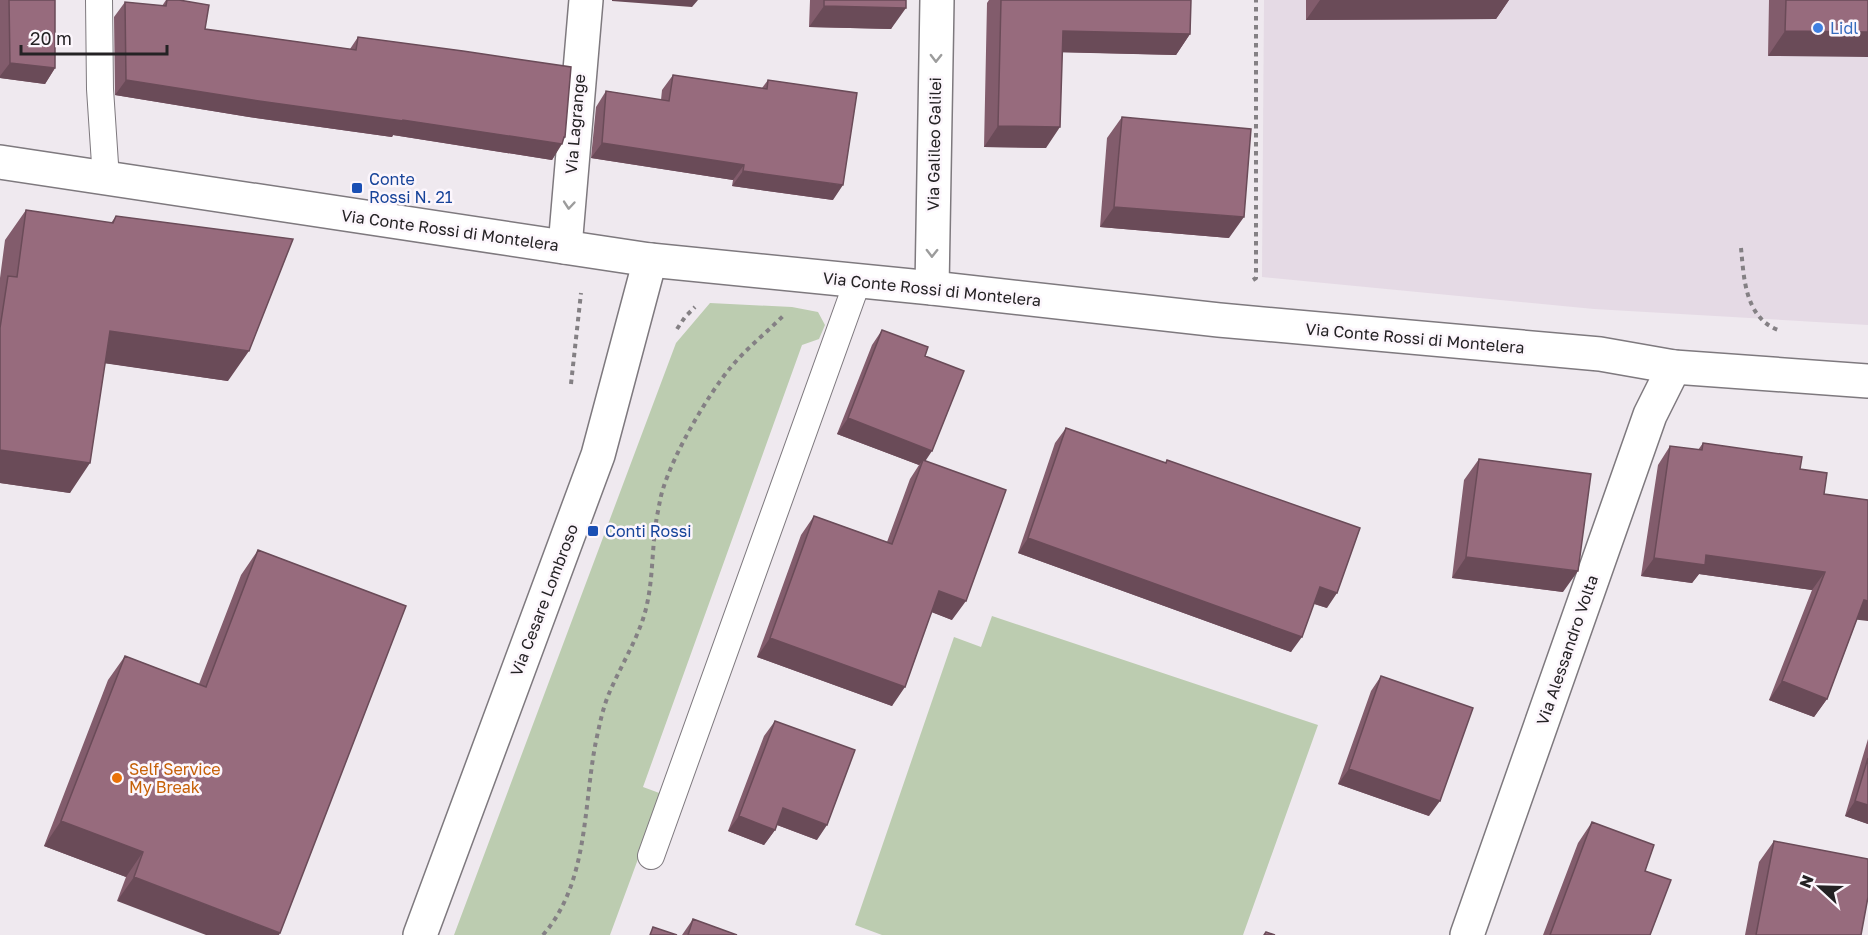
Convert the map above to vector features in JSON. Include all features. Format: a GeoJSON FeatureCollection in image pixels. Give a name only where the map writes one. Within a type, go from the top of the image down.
{"type":"FeatureCollection","features":[{"type":"Feature","properties":{"kind":"street","name":"Via Lagrange"},"geometry":{"type":"LineString","coordinates":[[565,247],[586,0]]}},
{"type":"Feature","properties":{"kind":"street","name":"Via Galileo Galilei"},"geometry":{"type":"LineString","coordinates":[[932,288],[937,0]]}},
{"type":"Feature","properties":{"kind":"street","name":"Via Conte Rossi di Montelera"},"geometry":{"type":"LineString","coordinates":[[0,162],[650,260],[858,280],[1219,321],[1600,354],[1674,367],[1868,381]]}},
{"type":"Feature","properties":{"kind":"street","name":"Via Cesare Lombroso"},"geometry":{"type":"LineString","coordinates":[[420,935],[598,455],[650,260]]}},
{"type":"Feature","properties":{"kind":"street","name":"Via Alessandro Volta"},"geometry":{"type":"LineString","coordinates":[[1467,935],[1650,415],[1674,367]]}},
{"type":"Feature","properties":{"kind":"lane"},"geometry":{"type":"LineString","coordinates":[[99,0],[100,89],[106,179]]}},
{"type":"Feature","properties":{"kind":"lane"},"geometry":{"type":"LineString","coordinates":[[651,856],[858,280]]}},
{"type":"Feature","properties":{"kind":"path"},"geometry":{"type":"LineString","coordinates":[[1248,283],[1256,278],[1256,0]]}},
{"type":"Feature","properties":{"kind":"path"},"geometry":{"type":"LineString","coordinates":[[1741,248],[1744,279],[1753,311],[1769,326],[1779,330]]}},
{"type":"Feature","properties":{"kind":"path"},"geometry":{"type":"LineString","coordinates":[[570,386],[581,291]]}},
{"type":"Feature","properties":{"kind":"path"},"geometry":{"type":"LineString","coordinates":[[543,935],[559,912],[575,873],[586,823],[593,762],[602,713],[610,690],[643,620],[649,596],[657,520],[663,488],[700,412],[731,367],[785,314]]}},
{"type":"Feature","properties":{"kind":"shaded area"},"geometry":{"type":"Polygon","coordinates":[[[1264,0],[1868,0],[1868,325],[1594,309],[1262,277],[1264,0]]]}},
{"type":"Feature","properties":{"kind":"green space"},"geometry":{"type":"Polygon","coordinates":[[[710,303],[792,307],[818,312],[825,325],[819,339],[802,345],[643,787],[662,794],[610,935],[454,935],[676,343],[710,303]]]}},
{"type":"Feature","properties":{"kind":"green space"},"geometry":{"type":"Polygon","coordinates":[[[992,616],[1318,725],[1243,935],[882,935],[855,925],[954,637],[981,647],[992,616]]]}},
{"type":"Feature","properties":{"kind":"building"},"geometry":{"type":"Polygon","coordinates":[[[9,0],[55,0],[55,68],[10,63],[9,0]]]}},
{"type":"Feature","properties":{"kind":"building"},"geometry":{"type":"Polygon","coordinates":[[[167,0],[209,5],[205,29],[356,50],[358,37],[571,67],[565,137],[562,144],[126,80],[125,2],[166,6],[167,0]]]}},
{"type":"Feature","properties":{"kind":"building"},"geometry":{"type":"Polygon","coordinates":[[[824,0],[906,0],[906,8],[824,6],[824,0]]]}},
{"type":"Feature","properties":{"kind":"building"},"geometry":{"type":"Polygon","coordinates":[[[1001,0],[1191,0],[1190,34],[1063,31],[1060,127],[998,126],[1001,0]]]}},
{"type":"Feature","properties":{"kind":"building"},"geometry":{"type":"Polygon","coordinates":[[[1786,0],[1868,0],[1868,32],[1785,31],[1786,0]]]}},
{"type":"Feature","properties":{"kind":"building"},"geometry":{"type":"Polygon","coordinates":[[[673,75],[767,89],[768,80],[857,93],[843,185],[743,171],[744,165],[602,143],[606,91],[669,101],[673,75]]]}},
{"type":"Feature","properties":{"kind":"building"},"geometry":{"type":"Polygon","coordinates":[[[1122,117],[1251,129],[1244,217],[1114,207],[1122,117]]]}},
{"type":"Feature","properties":{"kind":"building"},"geometry":{"type":"Polygon","coordinates":[[[26,210],[113,223],[116,216],[293,239],[249,351],[110,331],[90,463],[0,450],[0,328],[8,276],[17,277],[26,210]]]}},
{"type":"Feature","properties":{"kind":"building"},"geometry":{"type":"Polygon","coordinates":[[[882,330],[928,347],[925,356],[964,371],[932,451],[848,418],[882,330]]]}},
{"type":"Feature","properties":{"kind":"building"},"geometry":{"type":"Polygon","coordinates":[[[1066,428],[1166,463],[1167,460],[1360,528],[1337,593],[1320,587],[1302,637],[1028,538],[1066,428]]]}},
{"type":"Feature","properties":{"kind":"building"},"geometry":{"type":"Polygon","coordinates":[[[1703,443],[1802,457],[1800,469],[1827,473],[1824,494],[1868,500],[1868,601],[1864,600],[1827,699],[1782,681],[1825,572],[1706,555],[1705,565],[1654,558],[1670,446],[1702,450],[1703,443]]]}},
{"type":"Feature","properties":{"kind":"building"},"geometry":{"type":"Polygon","coordinates":[[[1479,459],[1591,474],[1578,571],[1466,557],[1479,459]]]}},
{"type":"Feature","properties":{"kind":"building"},"geometry":{"type":"Polygon","coordinates":[[[923,460],[1006,490],[966,601],[939,591],[905,687],[770,638],[814,516],[892,544],[923,460]]]}},
{"type":"Feature","properties":{"kind":"building"},"geometry":{"type":"Polygon","coordinates":[[[258,550],[406,606],[280,933],[134,877],[143,852],[61,821],[125,656],[206,687],[258,550]]]}},
{"type":"Feature","properties":{"kind":"building"},"geometry":{"type":"Polygon","coordinates":[[[1381,676],[1473,708],[1440,801],[1349,769],[1381,676]]]}},
{"type":"Feature","properties":{"kind":"building"},"geometry":{"type":"Polygon","coordinates":[[[775,721],[855,750],[827,825],[783,808],[775,830],[739,816],[775,721]]]}},
{"type":"Feature","properties":{"kind":"building"},"geometry":{"type":"Polygon","coordinates":[[[1868,758],[1868,805],[1855,801],[1868,758]]]}},
{"type":"Feature","properties":{"kind":"building"},"geometry":{"type":"Polygon","coordinates":[[[1592,822],[1654,845],[1645,871],[1671,880],[1650,935],[1550,935],[1592,822]]]}},
{"type":"Feature","properties":{"kind":"building"},"geometry":{"type":"Polygon","coordinates":[[[1774,841],[1868,859],[1868,897],[1861,935],[1756,935],[1774,841]]]}},
{"type":"Feature","properties":{"kind":"building"},"geometry":{"type":"Polygon","coordinates":[[[693,919],[737,935],[688,935],[693,919]]]}},
{"type":"Feature","properties":{"kind":"building"},"geometry":{"type":"Polygon","coordinates":[[[653,927],[677,935],[650,935],[653,927]]]}},
{"type":"Feature","properties":{"kind":"place","name":"Lidl"},"geometry":{"type":"Point","coordinates":[1818,28]}},
{"type":"Feature","properties":{"kind":"place","name":"Conte Rossi N. 21"},"geometry":{"type":"Point","coordinates":[357,188]}},
{"type":"Feature","properties":{"kind":"place","name":"Conti Rossi"},"geometry":{"type":"Point","coordinates":[593,531]}},
{"type":"Feature","properties":{"kind":"place","name":"Self Service My Break"},"geometry":{"type":"Point","coordinates":[117,778]}}]}
